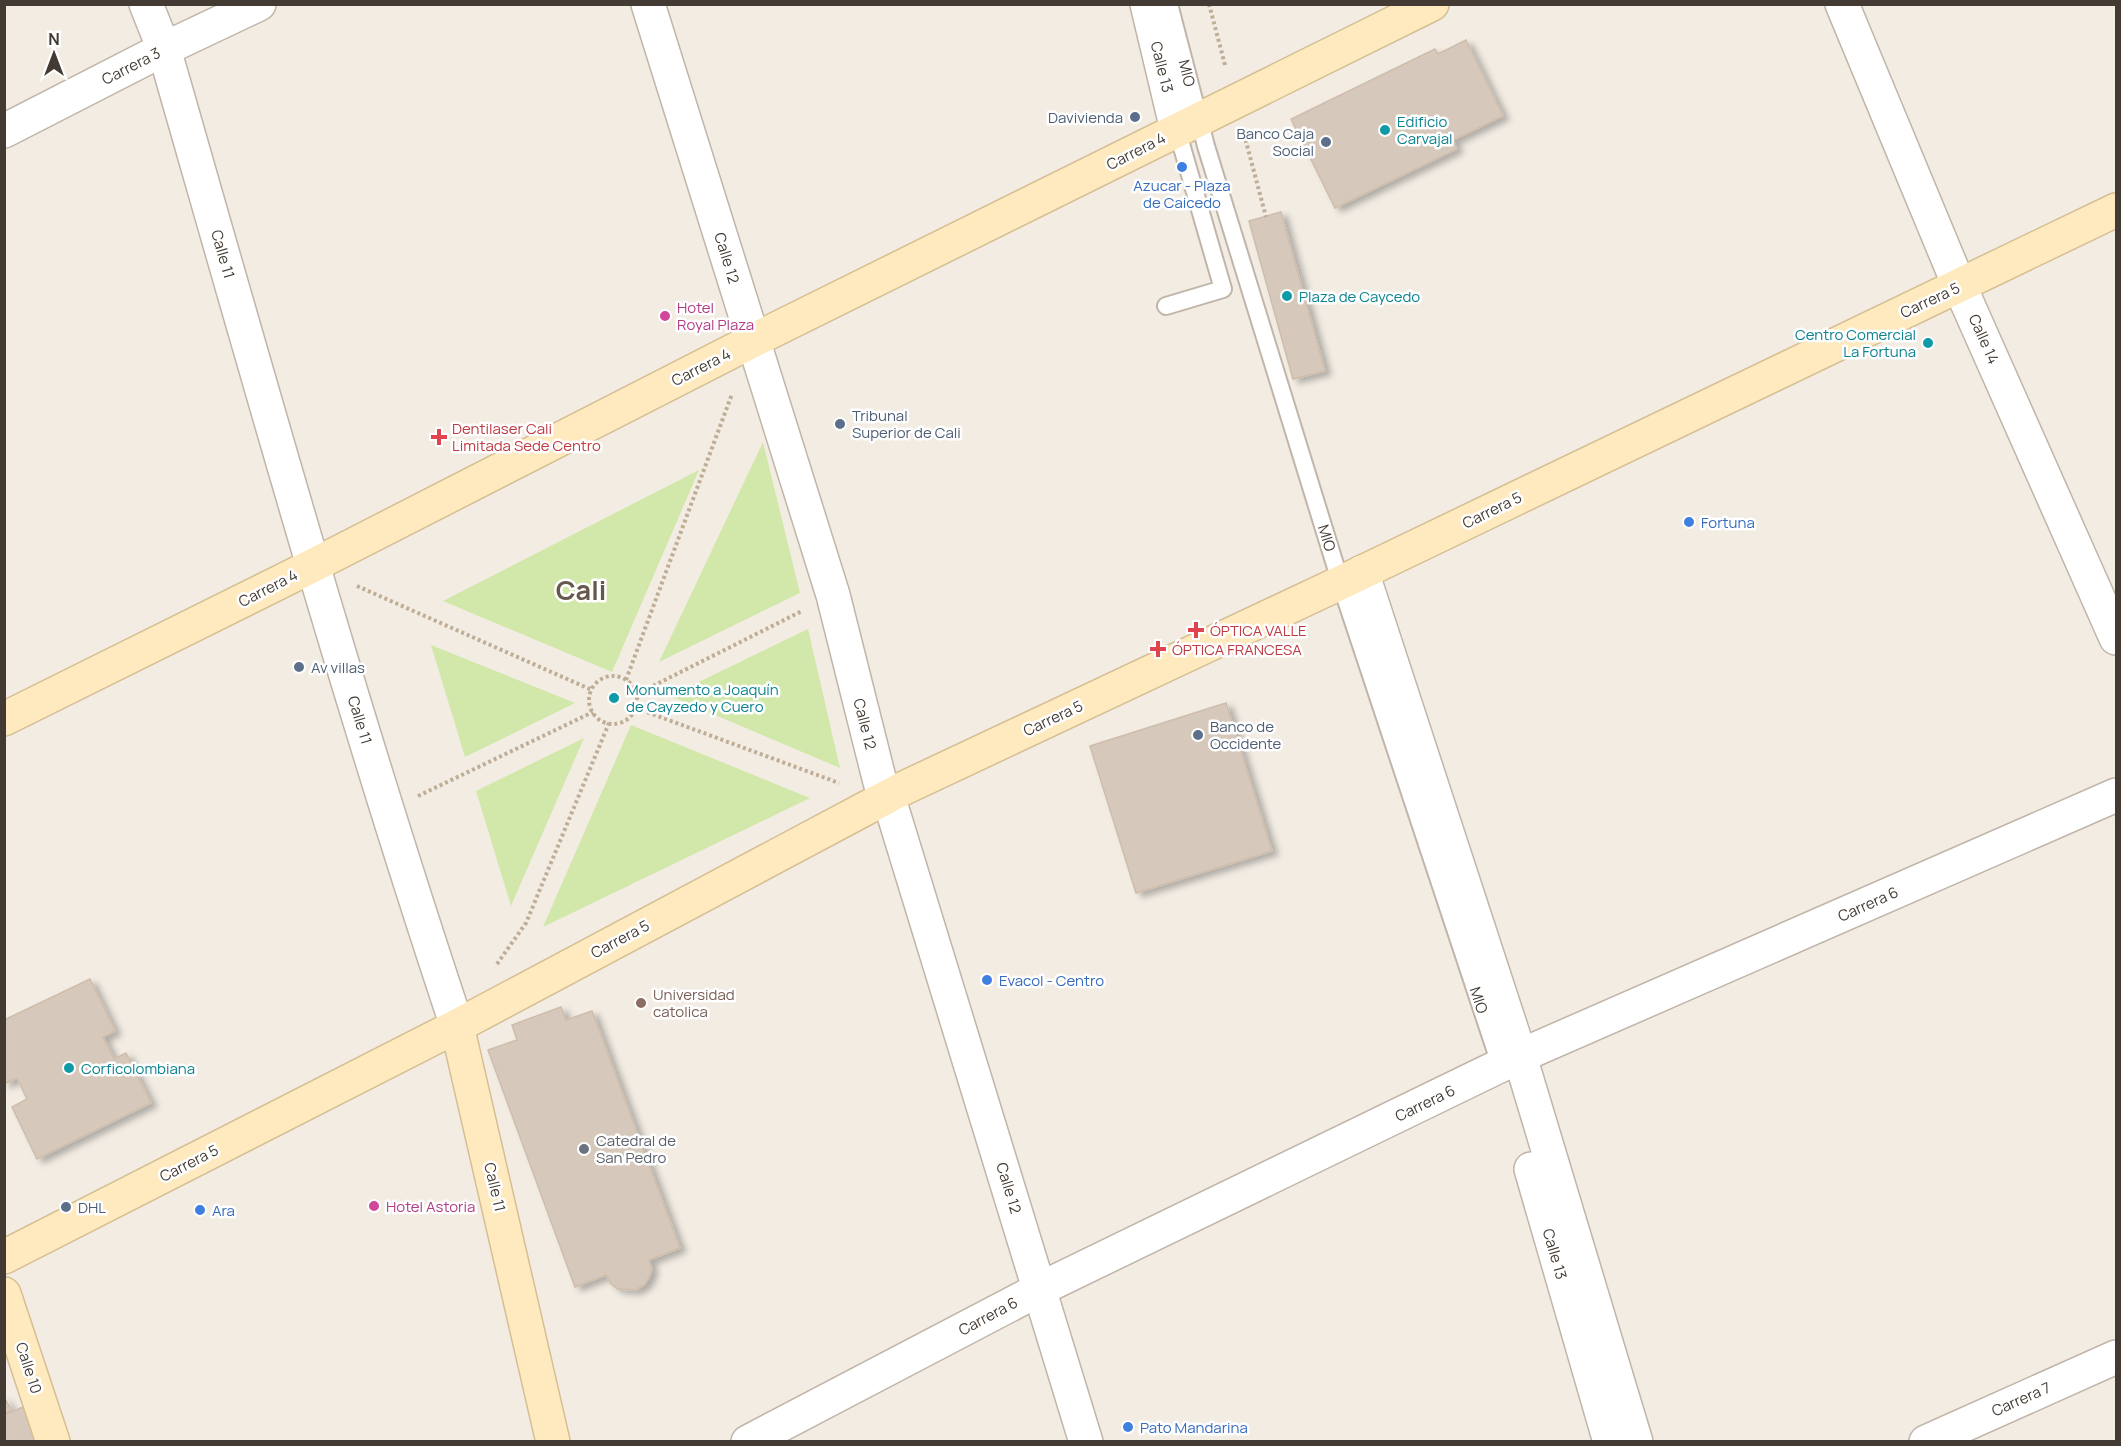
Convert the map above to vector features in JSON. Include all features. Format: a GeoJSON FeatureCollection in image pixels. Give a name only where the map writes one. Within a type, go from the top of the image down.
{"type":"FeatureCollection","features":[{"type":"Feature","properties":{"kind":"main road","name":"Carrera 4"},"geometry":{"type":"LineString","coordinates":[[4,719],[314,565],[754,340],[1432,4]]}},
{"type":"Feature","properties":{"kind":"main road","name":"Carrera 5"},"geometry":{"type":"LineString","coordinates":[[4,1257],[457,1026],[886,797],[2116,210]]}},
{"type":"Feature","properties":{"kind":"main road","name":"Calle 11"},"geometry":{"type":"LineString","coordinates":[[457,1026],[553,1442]]}},
{"type":"Feature","properties":{"kind":"main road","name":"Calle 10"},"geometry":{"type":"LineString","coordinates":[[4,1294],[53,1442]]}},
{"type":"Feature","properties":{"kind":"street","name":"Calle 11"},"geometry":{"type":"LineString","coordinates":[[146,4],[164,49],[387,810],[457,1026]]}},
{"type":"Feature","properties":{"kind":"street","name":"Carrera 3"},"geometry":{"type":"LineString","coordinates":[[4,131],[164,49],[259,4]]}},
{"type":"Feature","properties":{"kind":"street","name":"Calle 12"},"geometry":{"type":"LineString","coordinates":[[648,4],[833,595],[880,783],[893,812],[1086,1442]]}},
{"type":"Feature","properties":{"kind":"street","name":"Calle 13"},"geometry":{"type":"LineString","coordinates":[[1147,4],[1188,124]]}},
{"type":"Feature","properties":{"kind":"street","name":"Calle 14"},"geometry":{"type":"LineString","coordinates":[[1842,4],[1960,286],[2116,638]]}},
{"type":"Feature","properties":{"kind":"street"},"geometry":{"type":"LineString","coordinates":[[1351,577],[1516,1066]]}},
{"type":"Feature","properties":{"kind":"street","name":"Carrera 6"},"geometry":{"type":"LineString","coordinates":[[747,1442],[1040,1289],[1516,1066],[2116,795]]}},
{"type":"Feature","properties":{"kind":"street","name":"Calle 13"},"geometry":{"type":"LineString","coordinates":[[1516,1066],[1610,1442]]}},
{"type":"Feature","properties":{"kind":"street","name":"Calle 13"},"geometry":{"type":"LineString","coordinates":[[1516,1066],[1636,1442]]}},
{"type":"Feature","properties":{"kind":"street","name":"Carrera 7"},"geometry":{"type":"LineString","coordinates":[[1926,1442],[2116,1357]]}},
{"type":"Feature","properties":{"kind":"lane","name":"MIO"},"geometry":{"type":"LineString","coordinates":[[1169,4],[1188,124],[1351,577]]}},
{"type":"Feature","properties":{"kind":"lane"},"geometry":{"type":"LineString","coordinates":[[1166,306],[1223,289],[1188,124]]}},
{"type":"Feature","properties":{"kind":"path"},"geometry":{"type":"LineString","coordinates":[[1209,4],[1225,65]]}},
{"type":"Feature","properties":{"kind":"path"},"geometry":{"type":"LineString","coordinates":[[1242,128],[1266,217]]}},
{"type":"Feature","properties":{"kind":"path"},"geometry":{"type":"LineString","coordinates":[[626,680],[735,385]]}},
{"type":"Feature","properties":{"kind":"path"},"geometry":{"type":"LineString","coordinates":[[353,584],[592,690]]}},
{"type":"Feature","properties":{"kind":"path"},"geometry":{"type":"LineString","coordinates":[[637,694],[833,595]]}},
{"type":"Feature","properties":{"kind":"path"},"geometry":{"type":"LineString","coordinates":[[612,676],[626,680],[637,694],[637,705],[633,714],[625,721],[614,724],[604,722],[590,706],[592,690],[602,679],[612,676]]}},
{"type":"Feature","properties":{"kind":"path"},"geometry":{"type":"LineString","coordinates":[[636,708],[841,783]]}},
{"type":"Feature","properties":{"kind":"path"},"geometry":{"type":"LineString","coordinates":[[387,810],[593,712]]}},
{"type":"Feature","properties":{"kind":"path"},"geometry":{"type":"LineString","coordinates":[[492,970],[526,923],[609,723]]}},
{"type":"Feature","properties":{"kind":"green space"},"geometry":{"type":"Polygon","coordinates":[[[763,442],[800,593],[659,662],[763,442]]]}},
{"type":"Feature","properties":{"kind":"green space"},"geometry":{"type":"Polygon","coordinates":[[[699,470],[612,672],[443,601],[699,470]]]}},
{"type":"Feature","properties":{"kind":"green space"},"geometry":{"type":"Polygon","coordinates":[[[808,629],[840,768],[670,696],[808,629]]]}},
{"type":"Feature","properties":{"kind":"green space"},"geometry":{"type":"Polygon","coordinates":[[[431,645],[575,703],[465,757],[431,645]]]}},
{"type":"Feature","properties":{"kind":"green space"},"geometry":{"type":"Polygon","coordinates":[[[631,725],[810,798],[543,927],[631,725]]]}},
{"type":"Feature","properties":{"kind":"green space"},"geometry":{"type":"Polygon","coordinates":[[[584,738],[511,906],[476,791],[584,738]]]}},
{"type":"Feature","properties":{"kind":"building","name":"Edificio Carvajal"},"geometry":{"type":"Polygon","coordinates":[[[1466,40],[1503,116],[1453,140],[1457,149],[1335,208],[1291,119],[1435,49],[1438,54],[1466,40]]]}},
{"type":"Feature","properties":{"kind":"building","name":"Plaza de Caycedo"},"geometry":{"type":"Polygon","coordinates":[[[1281,212],[1325,371],[1293,379],[1249,221],[1281,212]]]}},
{"type":"Feature","properties":{"kind":"building"},"geometry":{"type":"Polygon","coordinates":[[[1226,703],[1272,851],[1136,893],[1090,746],[1226,703]]]}},
{"type":"Feature","properties":{"kind":"building","name":"Corficolombiana"},"geometry":{"type":"Polygon","coordinates":[[[90,979],[115,1031],[103,1037],[114,1059],[126,1053],[151,1103],[37,1159],[12,1107],[27,1099],[17,1078],[4,1084],[4,1020],[90,979]]]}},
{"type":"Feature","properties":{"kind":"building","name":"Catedral de San Pedro"},"geometry":{"type":"Polygon","coordinates":[[[561,1007],[566,1020],[592,1011],[680,1248],[649,1260],[652,1269],[649,1278],[636,1290],[618,1289],[611,1284],[606,1275],[575,1287],[488,1050],[517,1040],[512,1025],[561,1007]]]}},
{"type":"Feature","properties":{"kind":"building"},"geometry":{"type":"Polygon","coordinates":[[[4,1397],[12,1411],[4,1414],[4,1397]]]}},
{"type":"Feature","properties":{"kind":"building"},"geometry":{"type":"Polygon","coordinates":[[[30,1404],[44,1442],[4,1442],[4,1415],[30,1404]]]}},
{"type":"Feature","properties":{"kind":"place","name":"Davivienda"},"geometry":{"type":"Point","coordinates":[1135,117]}},
{"type":"Feature","properties":{"kind":"place","name":"Edificio Carvajal"},"geometry":{"type":"Point","coordinates":[1385,130]}},
{"type":"Feature","properties":{"kind":"place","name":"Banco Caja Social"},"geometry":{"type":"Point","coordinates":[1326,142]}},
{"type":"Feature","properties":{"kind":"place","name":"Azucar - Plaza de Caicedo"},"geometry":{"type":"Point","coordinates":[1182,167]}},
{"type":"Feature","properties":{"kind":"place","name":"Plaza de Caycedo"},"geometry":{"type":"Point","coordinates":[1287,296]}},
{"type":"Feature","properties":{"kind":"place","name":"Hotel Royal Plaza"},"geometry":{"type":"Point","coordinates":[665,316]}},
{"type":"Feature","properties":{"kind":"place","name":"Centro Comercial La Fortuna"},"geometry":{"type":"Point","coordinates":[1928,343]}},
{"type":"Feature","properties":{"kind":"place","name":"Tribunal Superior de Cali"},"geometry":{"type":"Point","coordinates":[840,424]}},
{"type":"Feature","properties":{"kind":"place","name":"Dentilaser Cali Limitada Sede Centro"},"geometry":{"type":"Point","coordinates":[439,437]}},
{"type":"Feature","properties":{"kind":"place","name":"Fortuna"},"geometry":{"type":"Point","coordinates":[1689,522]}},
{"type":"Feature","properties":{"kind":"place","name":"ÓPTICA VALLE"},"geometry":{"type":"Point","coordinates":[1196,630]}},
{"type":"Feature","properties":{"kind":"place","name":"ÓPTICA FRANCESA"},"geometry":{"type":"Point","coordinates":[1158,649]}},
{"type":"Feature","properties":{"kind":"place","name":"Av villas"},"geometry":{"type":"Point","coordinates":[299,667]}},
{"type":"Feature","properties":{"kind":"place","name":"Monumento a Joaquín de Cayzedo y Cuero"},"geometry":{"type":"Point","coordinates":[614,698]}},
{"type":"Feature","properties":{"kind":"place","name":"Banco de Occidente"},"geometry":{"type":"Point","coordinates":[1198,735]}},
{"type":"Feature","properties":{"kind":"place","name":"Evacol - Centro"},"geometry":{"type":"Point","coordinates":[987,980]}},
{"type":"Feature","properties":{"kind":"place","name":"Universidad catolica"},"geometry":{"type":"Point","coordinates":[641,1003]}},
{"type":"Feature","properties":{"kind":"place","name":"Corficolombiana"},"geometry":{"type":"Point","coordinates":[69,1068]}},
{"type":"Feature","properties":{"kind":"place","name":"Catedral de San Pedro"},"geometry":{"type":"Point","coordinates":[584,1149]}},
{"type":"Feature","properties":{"kind":"place","name":"Hotel Astoria"},"geometry":{"type":"Point","coordinates":[374,1206]}},
{"type":"Feature","properties":{"kind":"place","name":"DHL"},"geometry":{"type":"Point","coordinates":[66,1207]}},
{"type":"Feature","properties":{"kind":"place","name":"Ara"},"geometry":{"type":"Point","coordinates":[200,1210]}},
{"type":"Feature","properties":{"kind":"place","name":"Pato Mandarina"},"geometry":{"type":"Point","coordinates":[1128,1427]}},
{"type":"Feature","properties":{"kind":"district","name":"Cali"},"geometry":{"type":"Point","coordinates":[581,589]}}]}
